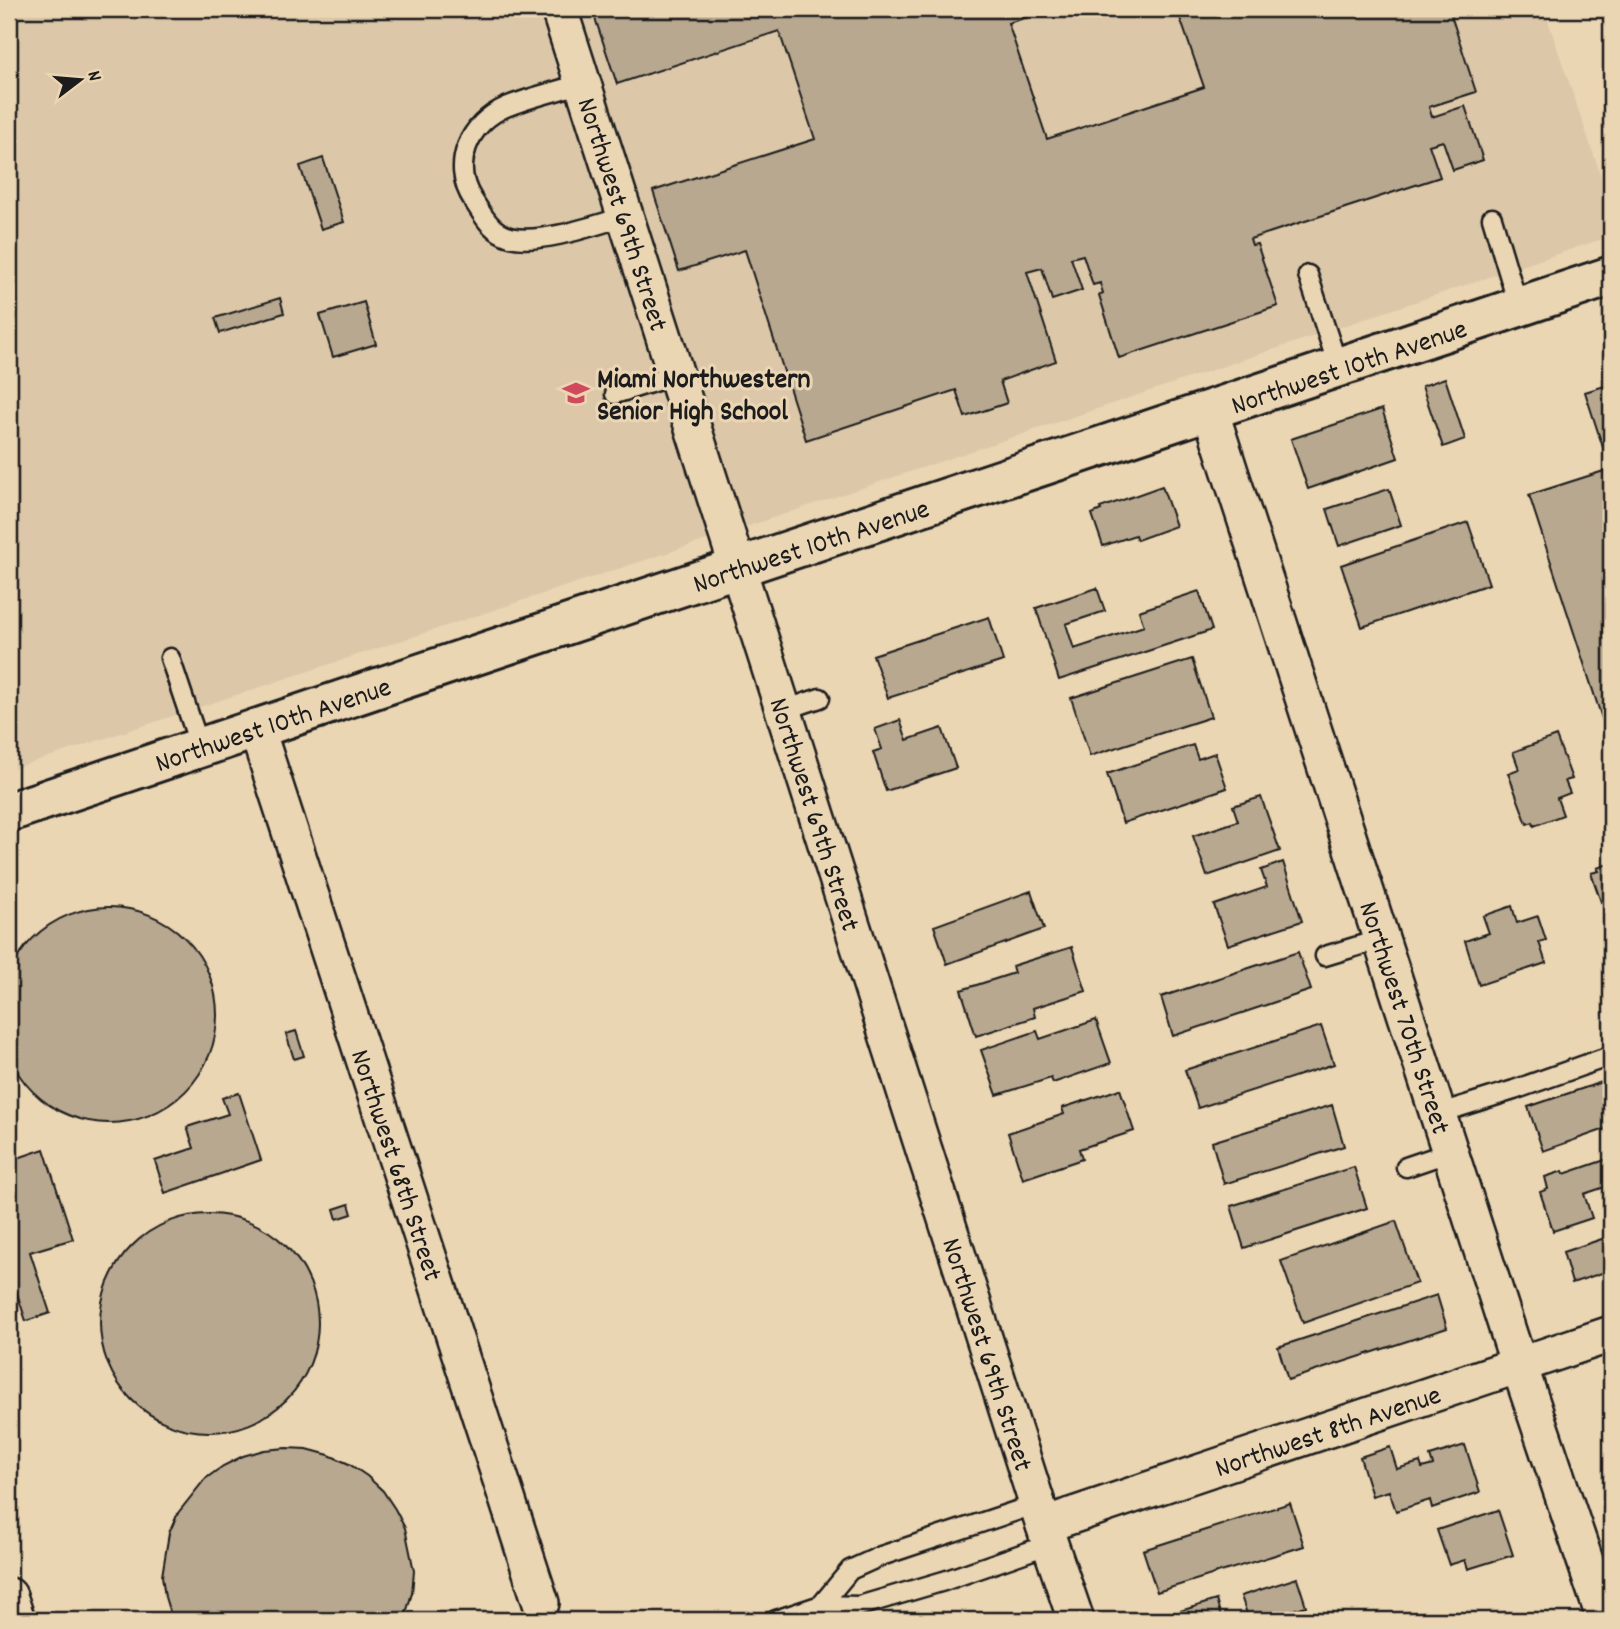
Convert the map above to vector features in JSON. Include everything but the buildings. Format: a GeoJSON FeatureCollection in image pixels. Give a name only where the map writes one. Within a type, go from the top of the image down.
{"type":"FeatureCollection","features":[{"type":"Feature","properties":{"kind":"street","name":"Northwest 69th Street"},"geometry":{"type":"LineString","coordinates":[[559,9],[1076,1620]]}},
{"type":"Feature","properties":{"kind":"street","name":"Northwest 10th Avenue"},"geometry":{"type":"LineString","coordinates":[[9,812],[256,727],[1211,412],[1611,276]]}},
{"type":"Feature","properties":{"kind":"street","name":"Northwest 70th Street"},"geometry":{"type":"LineString","coordinates":[[1211,412],[1518,1365],[1605,1620]]}},
{"type":"Feature","properties":{"kind":"street","name":"Northwest 68th Street"},"geometry":{"type":"LineString","coordinates":[[256,727],[541,1604]]}},
{"type":"Feature","properties":{"kind":"street","name":"Northwest 8th Avenue"},"geometry":{"type":"LineString","coordinates":[[1044,1524],[1611,1334]]}},
{"type":"Feature","properties":{"kind":"street"},"geometry":{"type":"LineString","coordinates":[[9,1596],[17,1620]]}},
{"type":"Feature","properties":{"kind":"lane"},"geometry":{"type":"LineString","coordinates":[[583,83],[504,108],[482,124],[468,144],[461,161],[467,191],[490,227],[510,237],[544,237],[577,231],[626,216]]}},
{"type":"Feature","properties":{"kind":"lane"},"geometry":{"type":"LineString","coordinates":[[1492,218],[1519,308]]}},
{"type":"Feature","properties":{"kind":"lane"},"geometry":{"type":"LineString","coordinates":[[1308,275],[1339,369]]}},
{"type":"Feature","properties":{"kind":"lane"},"geometry":{"type":"LineString","coordinates":[[615,394],[676,375]]}},
{"type":"Feature","properties":{"kind":"lane"},"geometry":{"type":"LineString","coordinates":[[170,658],[200,747]]}},
{"type":"Feature","properties":{"kind":"lane"},"geometry":{"type":"LineString","coordinates":[[784,710],[820,698]]}},
{"type":"Feature","properties":{"kind":"lane"},"geometry":{"type":"LineString","coordinates":[[1325,956],[1381,939]]}},
{"type":"Feature","properties":{"kind":"lane"},"geometry":{"type":"LineString","coordinates":[[1437,1114],[1607,1057]]}},
{"type":"Feature","properties":{"kind":"lane"},"geometry":{"type":"LineString","coordinates":[[1406,1167],[1450,1153]]}},
{"type":"Feature","properties":{"kind":"lane"},"geometry":{"type":"LineString","coordinates":[[821,1605],[850,1570],[881,1556],[1044,1524]]}},
{"type":"Feature","properties":{"kind":"lane"},"geometry":{"type":"LineString","coordinates":[[776,1620],[821,1605],[859,1606],[944,1581],[1044,1524]]}},
{"type":"Feature","properties":{"kind":"shaded area","name":"Miami Northwestern Senior High School"},"geometry":{"type":"Polygon","coordinates":[[[9,9],[1544,9],[1611,205],[1611,236],[761,522],[9,770],[9,9]]]}},
{"type":"Feature","properties":{"kind":"place","name":"Miami Northwestern Senior High School"},"geometry":{"type":"Point","coordinates":[576,393]}}]}
